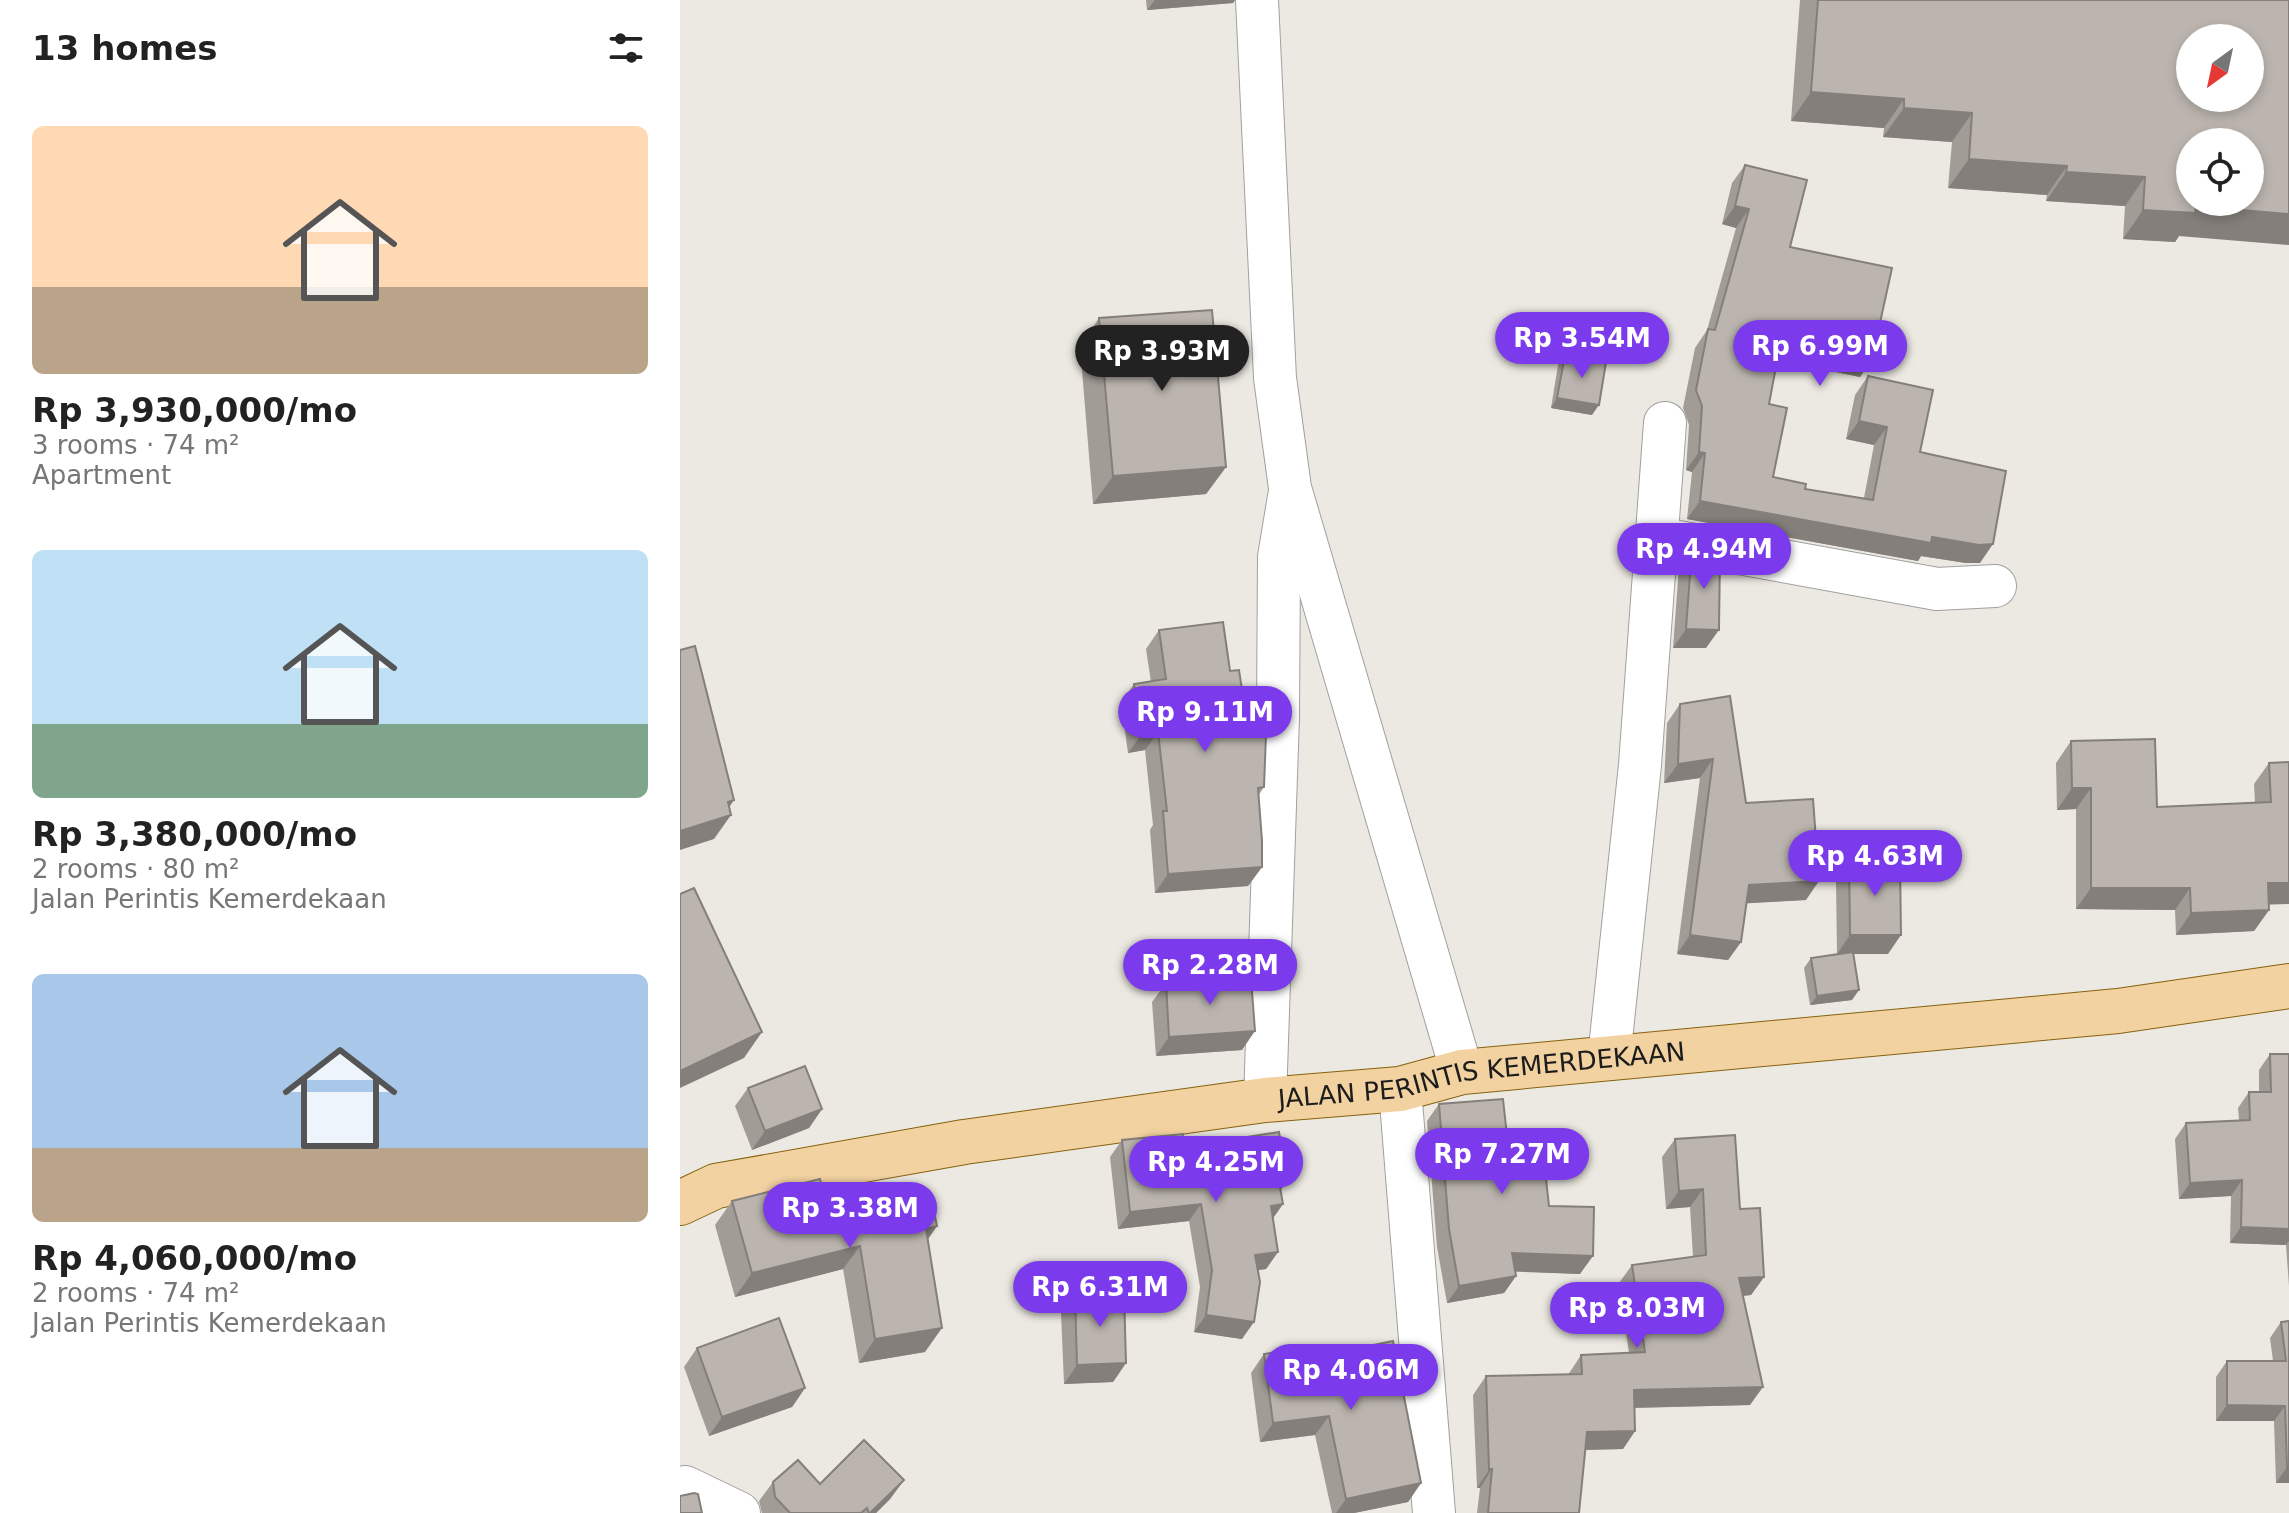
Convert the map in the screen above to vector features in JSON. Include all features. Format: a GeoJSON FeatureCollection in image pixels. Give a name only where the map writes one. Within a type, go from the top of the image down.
{"type":"FeatureCollection","features":[{"type":"Feature","properties":{"kind":"main road","name":"JALAN PERINTIS KEMERDEKAAN"},"geometry":{"type":"LineString","coordinates":[[680,1203],[716,1186],[948,1144],[1265,1100],[1400,1089],[1462,1072],[2118,1011],[2289,986]]}},
{"type":"Feature","properties":{"kind":"street"},"geometry":{"type":"LineString","coordinates":[[1257,0],[1275,378],[1290,488],[1462,1072]]}},
{"type":"Feature","properties":{"kind":"street"},"geometry":{"type":"LineString","coordinates":[[1609,1058],[1640,765],[1665,423]]}},
{"type":"Feature","properties":{"kind":"street"},"geometry":{"type":"LineString","coordinates":[[1265,1100],[1278,717],[1279,557],[1290,488]]}},
{"type":"Feature","properties":{"kind":"street"},"geometry":{"type":"LineString","coordinates":[[1656,538],[1937,589],[1995,586]]}},
{"type":"Feature","properties":{"kind":"street"},"geometry":{"type":"LineString","coordinates":[[1400,1089],[1434,1513]]}},
{"type":"Feature","properties":{"kind":"street"},"geometry":{"type":"LineString","coordinates":[[686,1491],[739,1513]]}},
{"type":"Feature","properties":{"kind":"building"},"geometry":{"type":"Polygon","coordinates":[[[1818,0],[2289,0],[2289,214],[2264,212],[2264,128],[2176,128],[2176,212],[2143,210],[2145,177],[2066,172],[2067,166],[1969,159],[1972,113],[1904,108],[1904,99],[1811,92],[1818,0]]]}},
{"type":"Feature","properties":{"kind":"building"},"geometry":{"type":"Polygon","coordinates":[[[1745,165],[1807,180],[1790,247],[1892,268],[1872,359],[1781,340],[1769,404],[1787,408],[1773,477],[1806,484],[1805,489],[1873,500],[1887,427],[1859,421],[1868,376],[1933,390],[1920,452],[2006,471],[1993,544],[1979,545],[1932,537],[1931,543],[1700,501],[1705,453],[1699,452],[1702,406],[1696,390],[1708,329],[1715,330],[1749,209],[1735,206],[1745,165]]]}},
{"type":"Feature","properties":{"kind":"building"},"geometry":{"type":"Polygon","coordinates":[[[1212,310],[1226,467],[1113,476],[1099,318],[1212,310]]]}},
{"type":"Feature","properties":{"kind":"building"},"geometry":{"type":"Polygon","coordinates":[[[1565,355],[1606,362],[1599,405],[1557,398],[1565,355]]]}},
{"type":"Feature","properties":{"kind":"building"},"geometry":{"type":"Polygon","coordinates":[[[1692,548],[1720,553],[1719,630],[1686,629],[1692,548]]]}},
{"type":"Feature","properties":{"kind":"building"},"geometry":{"type":"Polygon","coordinates":[[[1223,622],[1230,671],[1239,670],[1249,735],[1266,734],[1264,787],[1258,788],[1262,867],[1168,874],[1163,811],[1167,811],[1158,732],[1142,734],[1134,684],[1166,679],[1159,630],[1223,622]]]}},
{"type":"Feature","properties":{"kind":"building"},"geometry":{"type":"Polygon","coordinates":[[[695,646],[734,800],[728,802],[731,815],[680,831],[680,650],[695,646]]]}},
{"type":"Feature","properties":{"kind":"building"},"geometry":{"type":"Polygon","coordinates":[[[1730,696],[1746,803],[1813,799],[1819,881],[1749,885],[1741,942],[1690,935],[1713,759],[1678,764],[1680,704],[1730,696]]]}},
{"type":"Feature","properties":{"kind":"building"},"geometry":{"type":"Polygon","coordinates":[[[2155,739],[2157,807],[2271,802],[2269,763],[2289,762],[2289,883],[2268,883],[2269,910],[2191,913],[2190,888],[2091,888],[2091,788],[2072,788],[2071,741],[2155,739]]]}},
{"type":"Feature","properties":{"kind":"building"},"geometry":{"type":"Polygon","coordinates":[[[1849,862],[1900,862],[1901,935],[1850,935],[1849,862]]]}},
{"type":"Feature","properties":{"kind":"building"},"geometry":{"type":"Polygon","coordinates":[[[694,888],[762,1032],[680,1071],[680,894],[694,888]]]}},
{"type":"Feature","properties":{"kind":"building"},"geometry":{"type":"Polygon","coordinates":[[[1853,952],[1859,990],[1817,996],[1811,958],[1853,952]]]}},
{"type":"Feature","properties":{"kind":"building"},"geometry":{"type":"Polygon","coordinates":[[[1251,978],[1255,1031],[1169,1037],[1166,983],[1251,978]]]}},
{"type":"Feature","properties":{"kind":"building"},"geometry":{"type":"Polygon","coordinates":[[[2270,1054],[2289,1054],[2289,1229],[2241,1227],[2242,1180],[2190,1183],[2186,1123],[2250,1120],[2249,1092],[2271,1092],[2270,1054]]]}},
{"type":"Feature","properties":{"kind":"building"},"geometry":{"type":"Polygon","coordinates":[[[805,1066],[822,1109],[765,1131],[748,1088],[805,1066]]]}},
{"type":"Feature","properties":{"kind":"building"},"geometry":{"type":"Polygon","coordinates":[[[1503,1099],[1507,1136],[1541,1133],[1549,1206],[1594,1207],[1593,1256],[1512,1253],[1516,1276],[1459,1286],[1449,1229],[1439,1104],[1503,1099]]]}},
{"type":"Feature","properties":{"kind":"building"},"geometry":{"type":"Polygon","coordinates":[[[1279,1132],[1287,1181],[1279,1182],[1283,1204],[1271,1206],[1278,1252],[1255,1255],[1260,1282],[1254,1322],[1206,1315],[1212,1270],[1201,1204],[1130,1212],[1122,1140],[1183,1134],[1184,1147],[1279,1132]]]}},
{"type":"Feature","properties":{"kind":"building"},"geometry":{"type":"Polygon","coordinates":[[[1735,1135],[1740,1209],[1760,1208],[1764,1277],[1739,1278],[1763,1387],[1634,1390],[1635,1431],[1587,1432],[1579,1513],[1488,1513],[1492,1469],[1489,1470],[1486,1376],[1582,1374],[1581,1355],[1645,1352],[1632,1265],[1706,1255],[1703,1189],[1679,1191],[1675,1139],[1735,1135]]]}},
{"type":"Feature","properties":{"kind":"building"},"geometry":{"type":"Polygon","coordinates":[[[820,1179],[830,1219],[932,1202],[937,1226],[926,1229],[942,1328],[875,1339],[860,1246],[752,1273],[732,1201],[820,1179]]]}},
{"type":"Feature","properties":{"kind":"building"},"geometry":{"type":"Polygon","coordinates":[[[1124,1293],[1126,1363],[1077,1365],[1075,1294],[1124,1293]]]}},
{"type":"Feature","properties":{"kind":"building"},"geometry":{"type":"Polygon","coordinates":[[[779,1318],[805,1388],[722,1417],[697,1348],[779,1318]]]}},
{"type":"Feature","properties":{"kind":"building"},"geometry":{"type":"Polygon","coordinates":[[[2289,1321],[2287,1467],[2285,1406],[2227,1405],[2227,1361],[2286,1361],[2281,1322],[2289,1321]]]}},
{"type":"Feature","properties":{"kind":"building"},"geometry":{"type":"Polygon","coordinates":[[[1393,1341],[1421,1483],[1346,1499],[1329,1416],[1273,1423],[1264,1354],[1305,1348],[1306,1359],[1393,1341]]]}},
{"type":"Feature","properties":{"kind":"building"},"geometry":{"type":"Polygon","coordinates":[[[864,1440],[904,1480],[870,1513],[867,1508],[861,1513],[790,1513],[775,1497],[773,1482],[798,1460],[820,1484],[864,1440]]]}},
{"type":"Feature","properties":{"kind":"building"},"geometry":{"type":"Polygon","coordinates":[[[698,1494],[702,1513],[680,1513],[680,1496],[698,1494]]]}}]}
